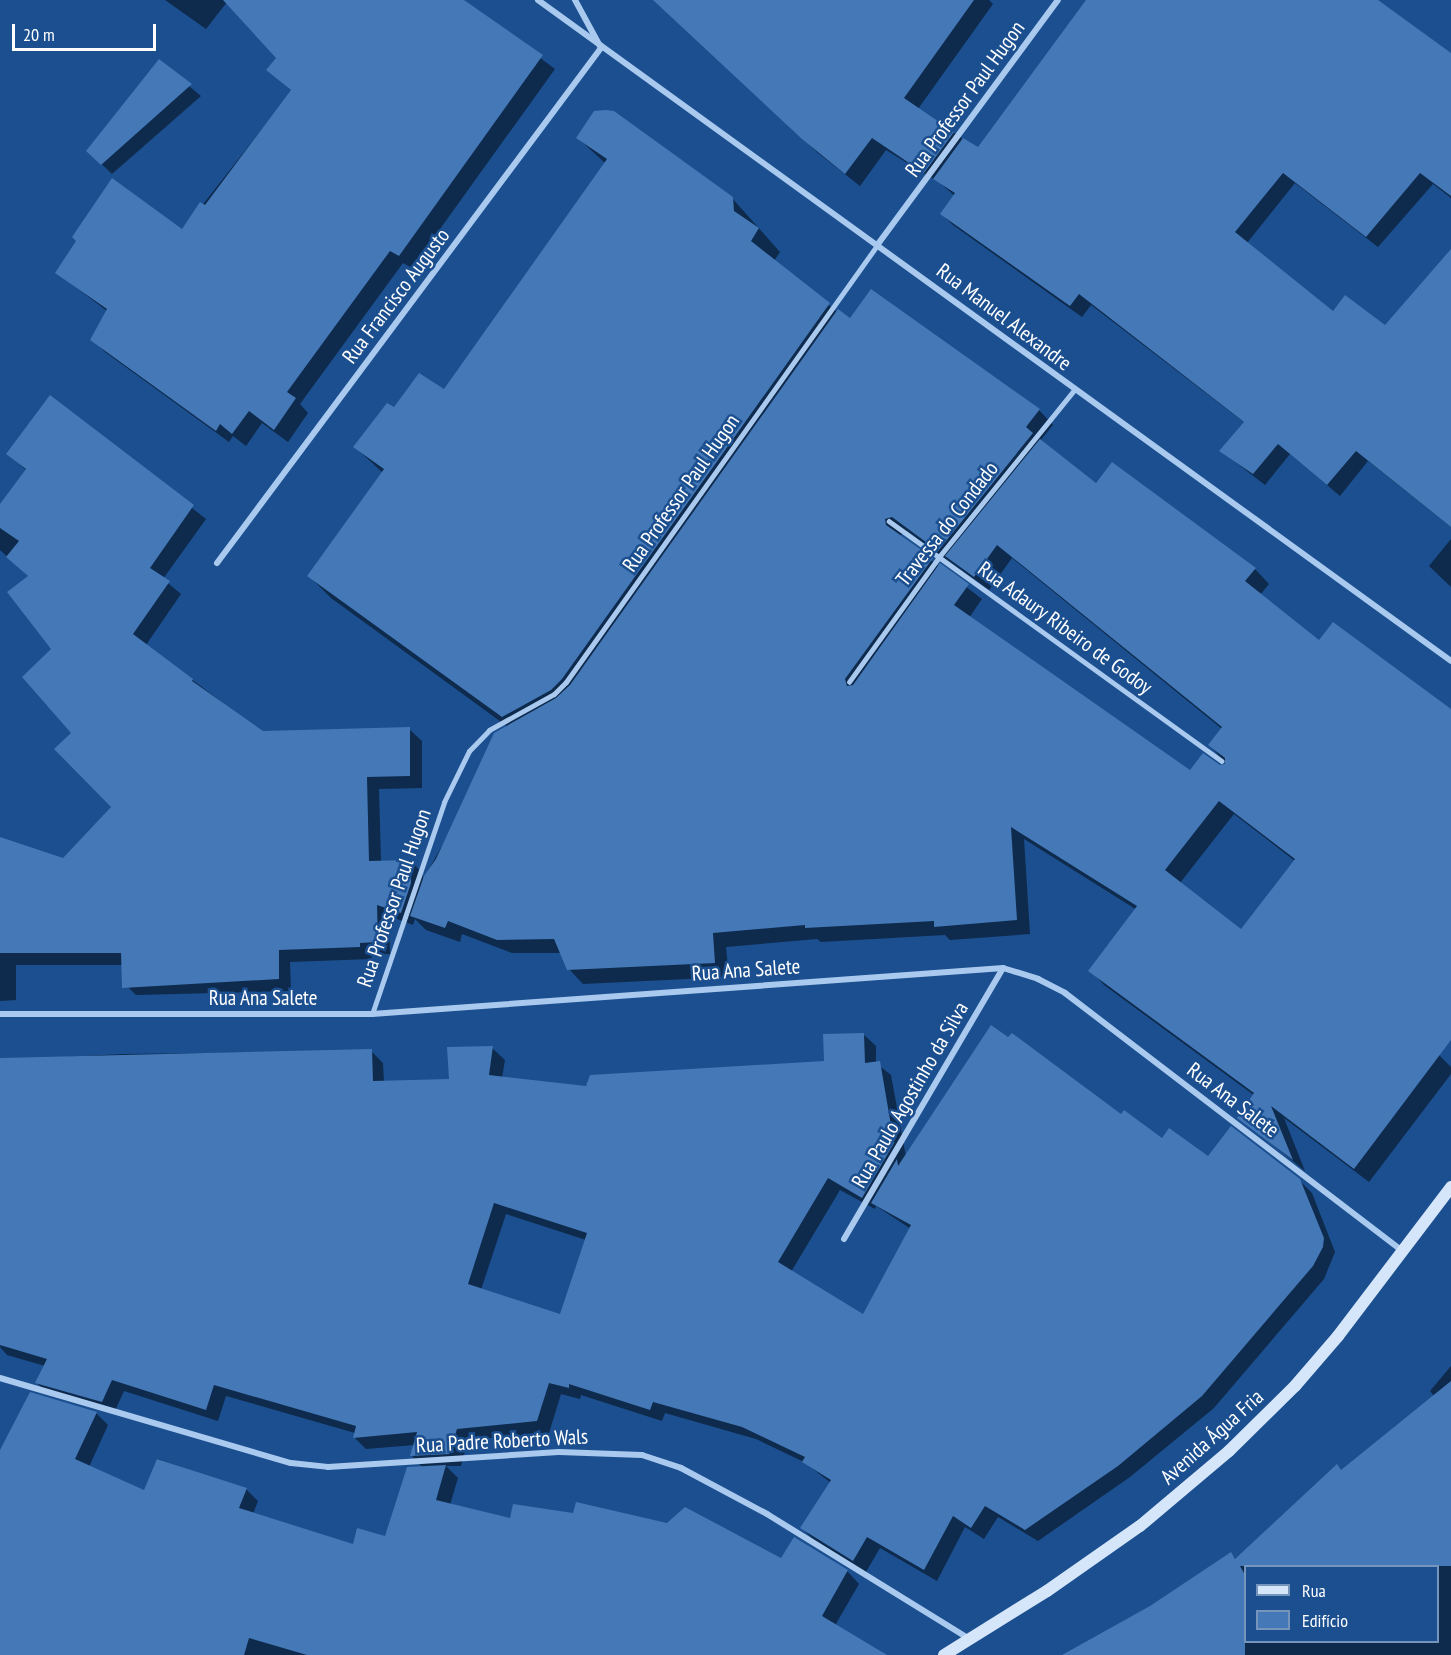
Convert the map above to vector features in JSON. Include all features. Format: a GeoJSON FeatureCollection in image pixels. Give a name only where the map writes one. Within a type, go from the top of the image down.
{"type":"FeatureCollection","features":[{"type":"Feature","properties":{"kind":"main road","name":"Avenida Água Fria"},"geometry":{"type":"LineString","coordinates":[[944,1655],[1140,1526],[1229,1451],[1295,1386],[1451,1187]]}},
{"type":"Feature","properties":{"kind":"street","name":"Rua Manuel Alexandre"},"geometry":{"type":"LineString","coordinates":[[538,0],[601,48],[878,244],[1074,390],[1451,661]]}},
{"type":"Feature","properties":{"kind":"street"},"geometry":{"type":"LineString","coordinates":[[575,0],[601,48]]}},
{"type":"Feature","properties":{"kind":"street","name":"Rua Professor Paul Hugon"},"geometry":{"type":"LineString","coordinates":[[372,1014],[444,802],[470,751],[489,730],[554,694],[566,682],[878,244],[1058,0]]}},
{"type":"Feature","properties":{"kind":"street","name":"Rua Francisco Augusto"},"geometry":{"type":"LineString","coordinates":[[217,563],[601,48]]}},
{"type":"Feature","properties":{"kind":"street","name":"Rua Ana Salete"},"geometry":{"type":"LineString","coordinates":[[0,1014],[372,1014],[1003,968],[1038,979],[1065,993],[1403,1251]]}},
{"type":"Feature","properties":{"kind":"street","name":"Rua Paulo Agostinho da Silva"},"geometry":{"type":"LineString","coordinates":[[844,1239],[1003,968]]}},
{"type":"Feature","properties":{"kind":"street","name":"Rua Padre Roberto Wals"},"geometry":{"type":"LineString","coordinates":[[0,1378],[291,1463],[328,1467],[559,1452],[642,1455],[681,1468],[767,1514],[970,1640]]}},
{"type":"Feature","properties":{"kind":"lane","name":"Travessa do Condado"},"geometry":{"type":"LineString","coordinates":[[849,682],[939,557],[1074,390]]}},
{"type":"Feature","properties":{"kind":"lane","name":"Rua Adaury Ribeiro de Godoy"},"geometry":{"type":"LineString","coordinates":[[889,521],[1222,761]]}},
{"type":"Feature","properties":{"kind":"building"},"geometry":{"type":"Polygon","coordinates":[[[223,0],[464,0],[543,55],[399,256],[390,251],[287,392],[296,398],[274,430],[249,411],[232,434],[220,424],[216,431],[90,340],[107,309],[55,273],[76,241],[72,237],[112,178],[182,229],[200,202],[205,205],[291,90],[266,70],[276,58],[223,0]]]}},
{"type":"Feature","properties":{"kind":"building"},"geometry":{"type":"Polygon","coordinates":[[[653,0],[974,0],[904,98],[954,132],[924,173],[872,138],[845,174],[802,139],[653,0]]]}},
{"type":"Feature","properties":{"kind":"building"},"geometry":{"type":"Polygon","coordinates":[[[1086,0],[1378,0],[1451,53],[1451,196],[1420,173],[1366,237],[1283,173],[1235,232],[1333,311],[1345,295],[1385,325],[1451,249],[1451,527],[1356,451],[1327,485],[1278,444],[1253,474],[1219,451],[1244,422],[1079,294],[1070,306],[940,214],[955,193],[933,179],[963,138],[978,147],[1086,0]]]}},
{"type":"Feature","properties":{"kind":"building"},"geometry":{"type":"Polygon","coordinates":[[[159,59],[192,84],[101,165],[86,151],[159,59]]]}},
{"type":"Feature","properties":{"kind":"building"},"geometry":{"type":"Polygon","coordinates":[[[594,111],[614,111],[733,197],[734,211],[759,228],[751,241],[830,303],[562,679],[551,690],[502,717],[307,576],[384,469],[353,447],[387,403],[394,407],[419,373],[444,389],[607,159],[576,138],[594,111]]]}},
{"type":"Feature","properties":{"kind":"building"},"geometry":{"type":"Polygon","coordinates":[[[871,289],[1040,409],[1026,427],[1033,433],[938,551],[892,517],[885,519],[886,525],[933,558],[845,679],[847,686],[853,685],[940,563],[969,584],[954,605],[1190,770],[1203,753],[1220,765],[1225,764],[1225,758],[1208,745],[1222,727],[997,545],[974,577],[945,556],[1040,439],[1096,483],[1112,462],[1256,568],[1245,581],[1319,640],[1333,622],[1451,709],[1451,1040],[1354,1169],[1271,1106],[1293,1160],[1237,1118],[1254,1093],[1088,971],[1137,906],[1011,827],[1017,920],[934,927],[934,921],[805,928],[805,925],[713,933],[715,963],[567,970],[554,939],[497,940],[448,921],[445,928],[410,916],[424,876],[436,859],[494,733],[556,698],[570,685],[838,309],[850,318],[871,289]],[[1219,801],[1165,870],[1241,929],[1295,859],[1219,801]]]}},
{"type":"Feature","properties":{"kind":"building"},"geometry":{"type":"Polygon","coordinates":[[[50,395],[194,505],[150,568],[170,581],[133,634],[193,679],[192,681],[263,731],[410,727],[410,776],[367,777],[369,861],[411,860],[411,883],[401,913],[377,905],[378,942],[360,943],[360,947],[279,950],[279,979],[122,988],[121,953],[0,953],[0,837],[63,858],[111,807],[54,749],[71,733],[22,677],[51,649],[7,592],[28,576],[6,557],[19,541],[0,528],[0,504],[26,469],[6,454],[50,395]]]}},
{"type":"Feature","properties":{"kind":"building"},"geometry":{"type":"Polygon","coordinates":[[[991,1025],[1008,1037],[1012,1033],[1121,1114],[1124,1110],[1162,1138],[1169,1128],[1208,1156],[1231,1126],[1300,1179],[1324,1238],[1323,1247],[1313,1266],[1202,1396],[1118,1466],[1025,1530],[985,1506],[971,1528],[953,1516],[924,1570],[867,1537],[853,1561],[800,1528],[831,1480],[802,1462],[805,1457],[742,1427],[653,1402],[650,1410],[569,1384],[569,1388],[549,1383],[537,1421],[457,1429],[449,1454],[410,1456],[417,1432],[353,1438],[356,1426],[214,1385],[206,1410],[112,1380],[102,1402],[35,1383],[47,1359],[0,1345],[0,1058],[372,1049],[373,1081],[449,1079],[447,1047],[493,1046],[489,1075],[586,1086],[590,1075],[824,1061],[823,1034],[864,1033],[865,1063],[880,1061],[894,1143],[862,1198],[828,1178],[778,1262],[863,1314],[911,1225],[871,1203],[897,1159],[898,1166],[991,1025]],[[494,1203],[468,1284],[560,1314],[587,1233],[494,1203]]]}},
{"type":"Feature","properties":{"kind":"building"},"geometry":{"type":"Polygon","coordinates":[[[1451,1381],[1451,1566],[1244,1565],[1240,1566],[1244,1573],[1245,1655],[1062,1655],[1150,1606],[1231,1552],[1235,1559],[1337,1464],[1341,1470],[1451,1381]]]}},
{"type":"Feature","properties":{"kind":"building"},"geometry":{"type":"Polygon","coordinates":[[[30,1392],[97,1412],[75,1459],[144,1490],[157,1459],[247,1488],[239,1508],[353,1544],[357,1528],[385,1536],[407,1467],[446,1465],[436,1500],[510,1518],[513,1504],[573,1513],[576,1502],[667,1523],[685,1507],[781,1558],[794,1537],[848,1570],[822,1616],[887,1655],[307,1655],[249,1638],[244,1655],[0,1655],[0,1450],[30,1392]]]}}]}
